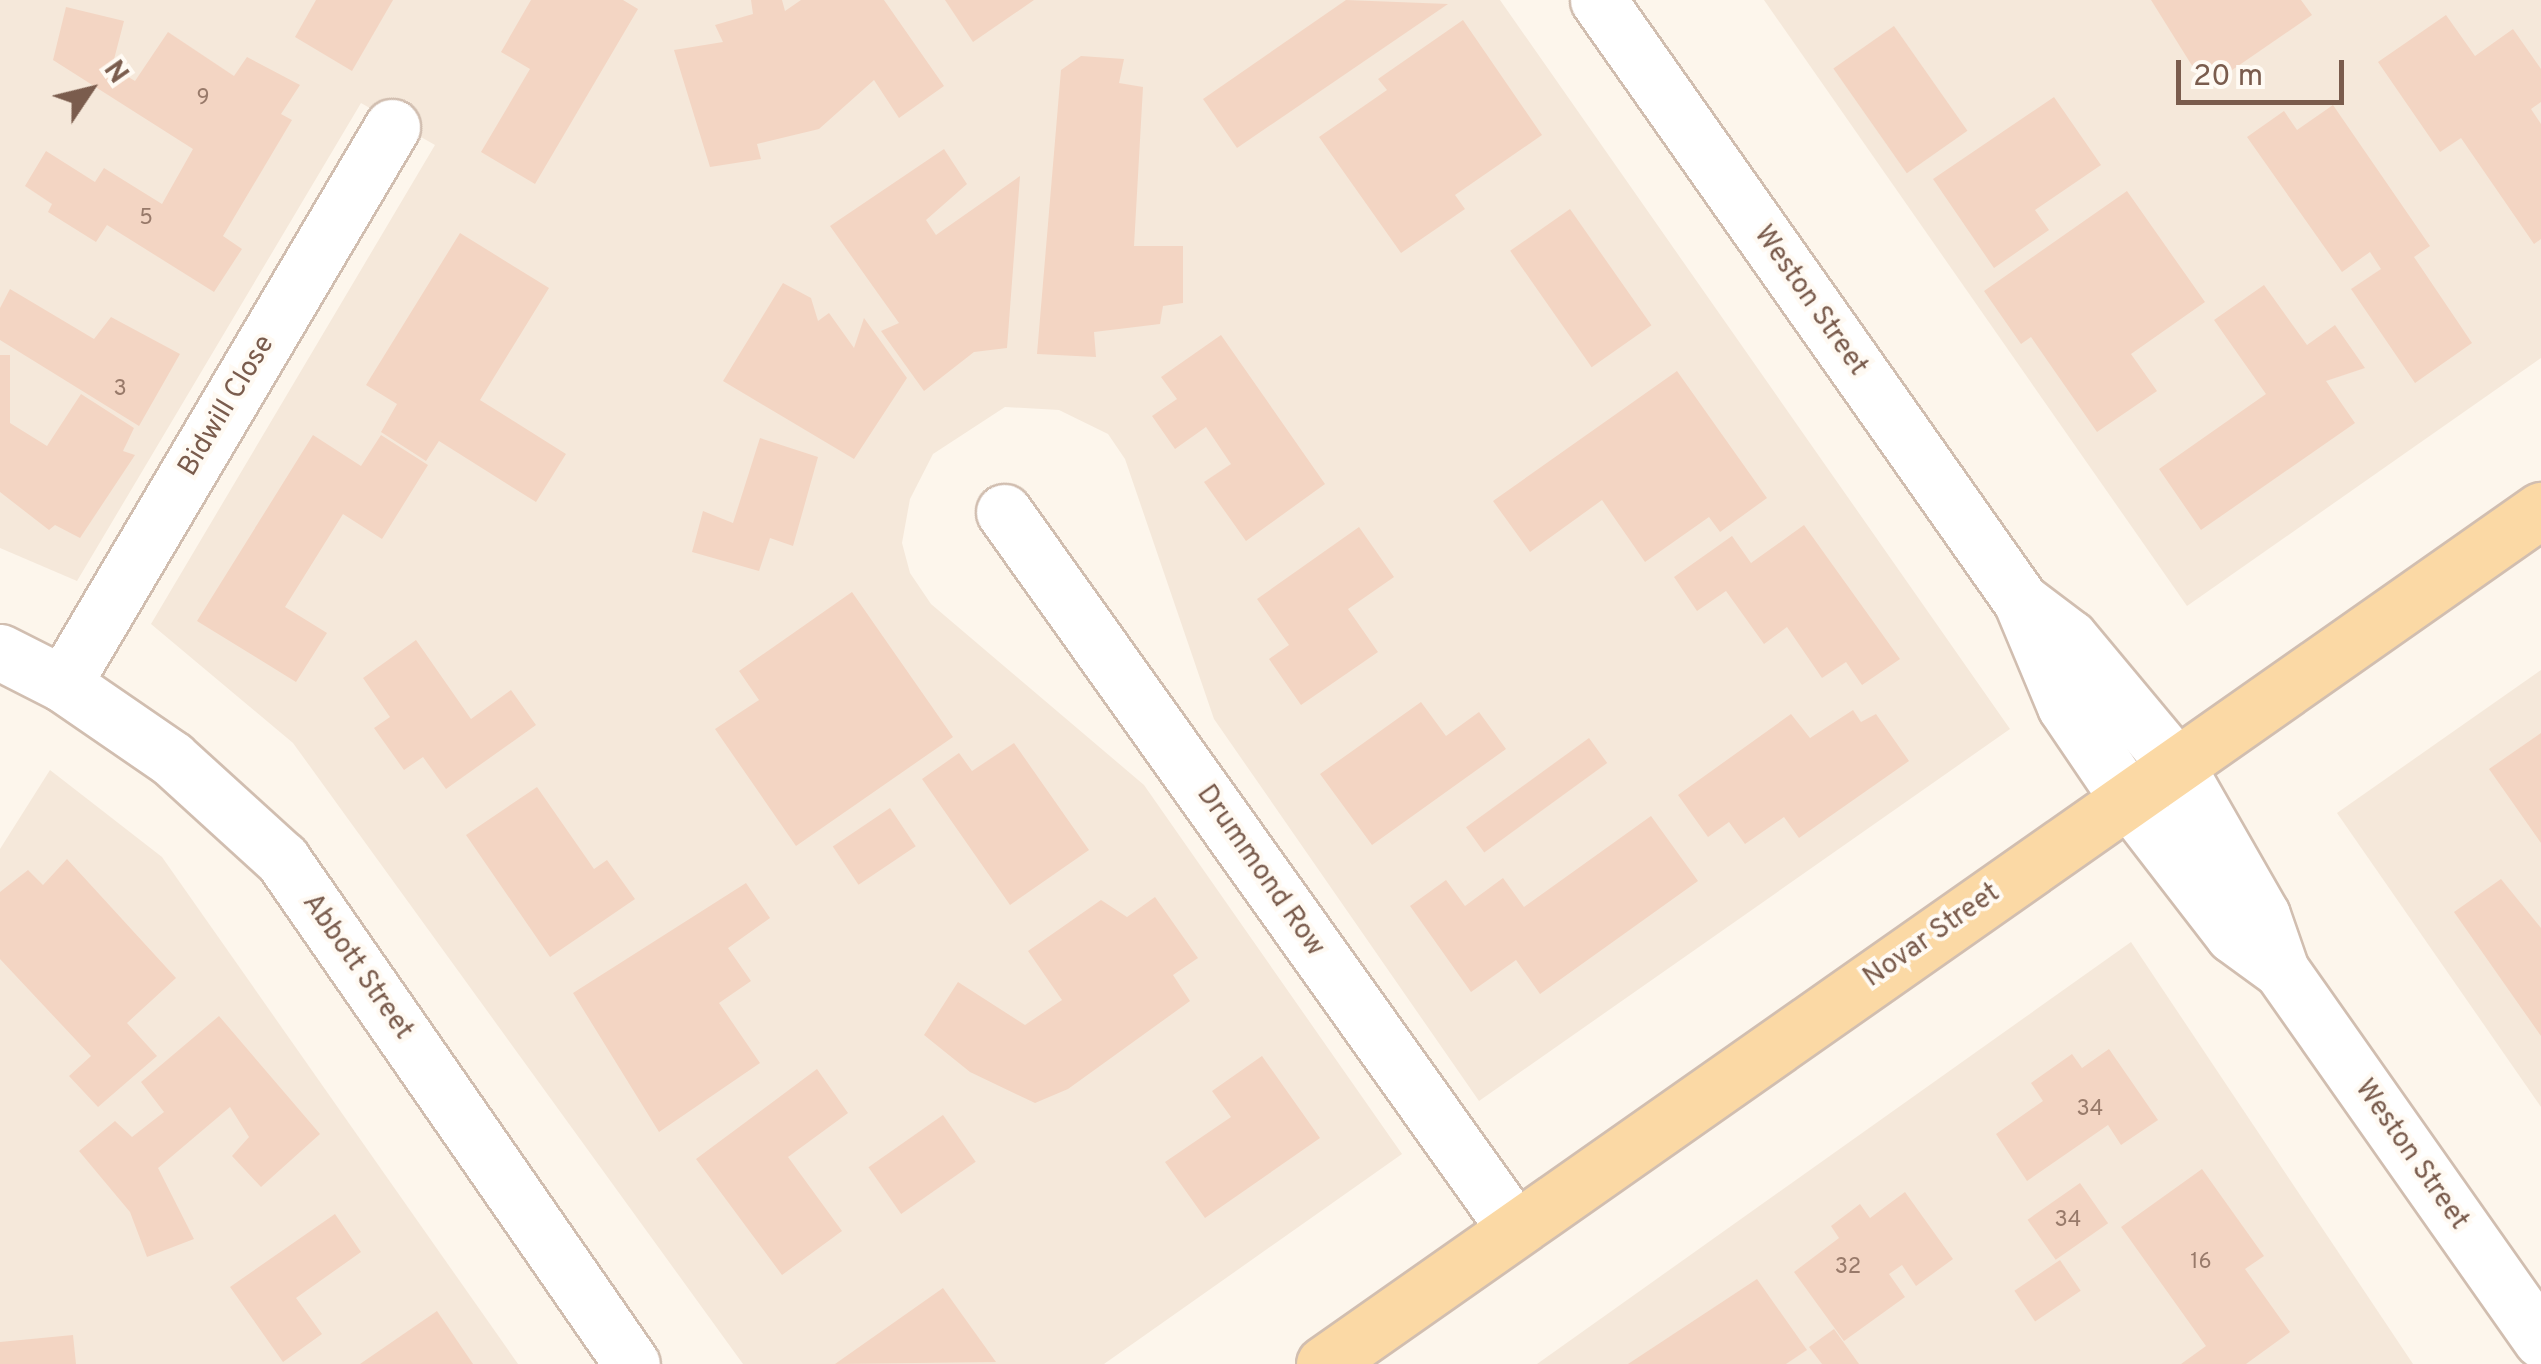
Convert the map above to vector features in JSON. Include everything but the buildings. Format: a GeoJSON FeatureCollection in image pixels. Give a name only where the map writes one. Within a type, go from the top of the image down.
{"type":"FeatureCollection","features":[{"type":"Feature","properties":{"kind":"main road","name":"Novar Street"},"geometry":{"type":"LineString","coordinates":[[1324,1364],[2541,510]]}},
{"type":"Feature","properties":{"kind":"street","name":"Weston Street"},"geometry":{"type":"LineString","coordinates":[[1598,0],[2022,602],[2065,706],[2128,799],[2233,935],[2280,970]]}},
{"type":"Feature","properties":{"kind":"street","name":"Bidwill Close"},"geometry":{"type":"LineString","coordinates":[[63,684],[392,127]]}},
{"type":"Feature","properties":{"kind":"street","name":"Drummond Row"},"geometry":{"type":"LineString","coordinates":[[1004,512],[1516,1229]]}},
{"type":"Feature","properties":{"kind":"street","name":"Weston Street"},"geometry":{"type":"LineString","coordinates":[[2022,602],[2070,638],[2176,765],[2262,915],[2280,970],[2541,1340]]}},
{"type":"Feature","properties":{"kind":"street","name":"Abbott Street"},"geometry":{"type":"LineString","coordinates":[[0,652],[63,684],[172,759],[282,858],[632,1364]]}},
{"type":"Feature","properties":{"kind":"shaded area"},"geometry":{"type":"Polygon","coordinates":[[[0,0],[1500,0],[2010,729],[1479,1101],[1214,719],[1125,459],[1108,434],[1059,410],[1005,407],[933,454],[910,499],[902,543],[910,573],[931,604],[1144,785],[1402,1154],[1104,1364],[743,1364],[293,743],[151,624],[435,145],[361,103],[77,581],[0,548],[0,0]]]}},
{"type":"Feature","properties":{"kind":"shaded area"},"geometry":{"type":"Polygon","coordinates":[[[1764,0],[2541,0],[2541,358],[2187,606],[1764,0]]]}},
{"type":"Feature","properties":{"kind":"shaded area"},"geometry":{"type":"Polygon","coordinates":[[[2541,670],[2541,1107],[2337,813],[2541,670]]]}},
{"type":"Feature","properties":{"kind":"shaded area"},"geometry":{"type":"Polygon","coordinates":[[[50,770],[162,857],[518,1364],[0,1364],[0,849],[50,770]]]}},
{"type":"Feature","properties":{"kind":"shaded area"},"geometry":{"type":"Polygon","coordinates":[[[2131,942],[2413,1364],[1537,1364],[2131,942]]]}}]}
